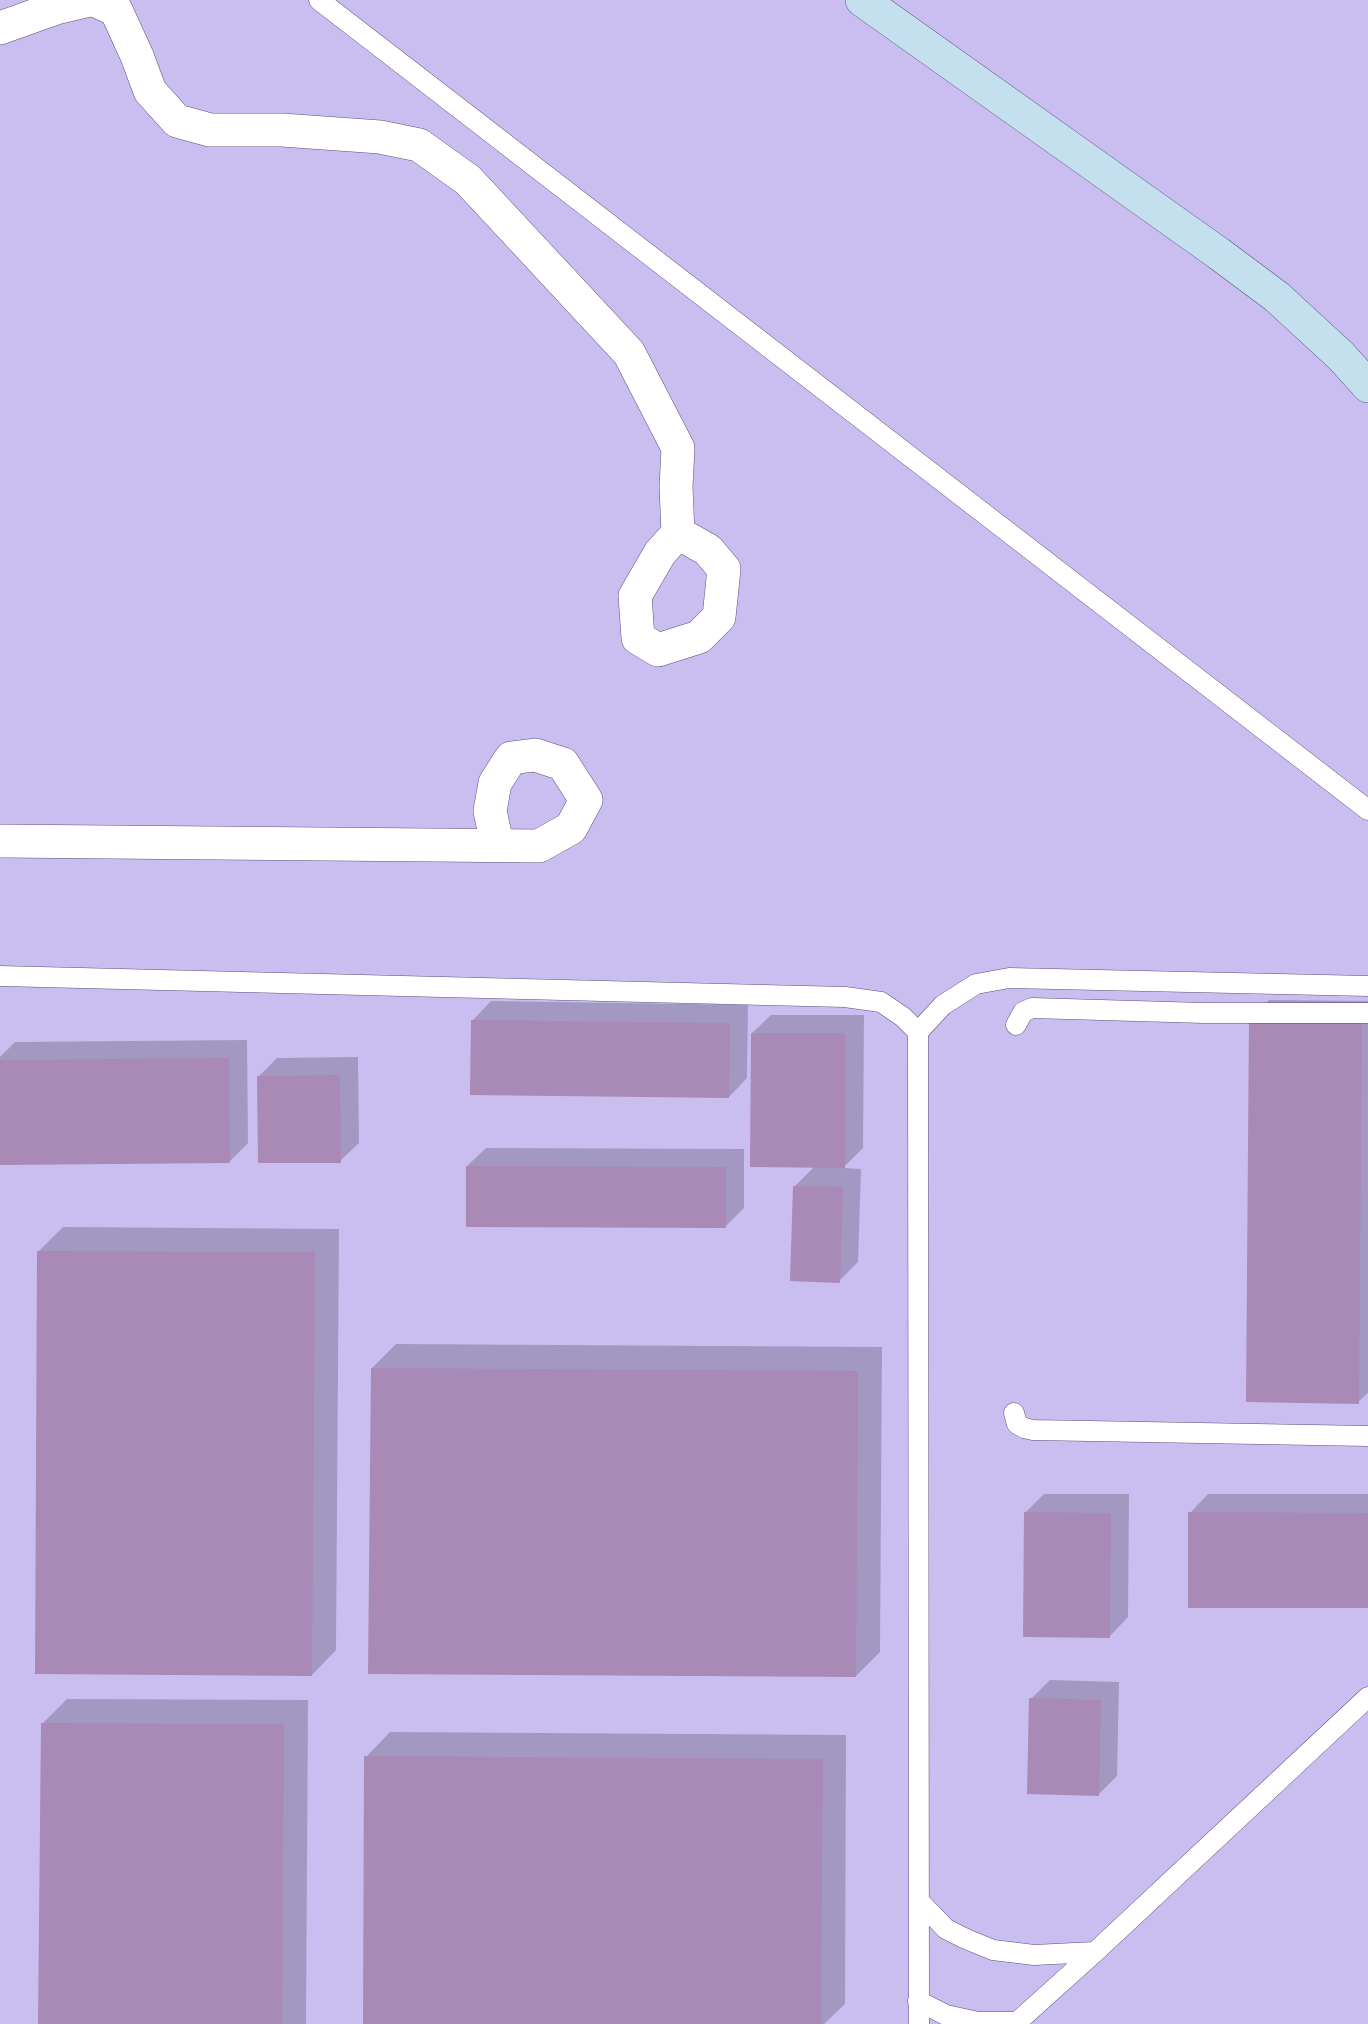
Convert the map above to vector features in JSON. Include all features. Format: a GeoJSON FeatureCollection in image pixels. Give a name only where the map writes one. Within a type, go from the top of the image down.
{"type":"FeatureCollection","features":[{"type":"Feature","properties":{"kind":"street"},"geometry":{"type":"LineString","coordinates":[[0,28],[56,8],[92,0],[116,10],[150,91],[177,121],[210,130],[282,130],[380,137],[420,145],[468,180],[629,353],[678,448],[676,487],[678,533]]}},
{"type":"Feature","properties":{"kind":"street"},"geometry":{"type":"LineString","coordinates":[[862,0],[1208,246],[1276,297],[1341,357],[1368,386]]}},
{"type":"Feature","properties":{"kind":"street"},"geometry":{"type":"LineString","coordinates":[[0,841],[498,844]]}},
{"type":"Feature","properties":{"kind":"lane"},"geometry":{"type":"LineString","coordinates":[[319,0],[1368,810]]}},
{"type":"Feature","properties":{"kind":"lane"},"geometry":{"type":"LineString","coordinates":[[0,976],[845,997],[881,1002],[903,1017],[918,1032]]}},
{"type":"Feature","properties":{"kind":"lane"},"geometry":{"type":"LineString","coordinates":[[919,2024],[918,1032],[943,1005],[976,984],[1010,978],[1368,986]]}},
{"type":"Feature","properties":{"kind":"lane"},"geometry":{"type":"LineString","coordinates":[[1016,1025],[1023,1012],[1032,1008],[1204,1013],[1368,1013]]}},
{"type":"Feature","properties":{"kind":"lane"},"geometry":{"type":"LineString","coordinates":[[1014,1413],[1017,1424],[1033,1430],[1368,1436]]}},
{"type":"Feature","properties":{"kind":"lane"},"geometry":{"type":"LineString","coordinates":[[918,2001],[946,2015],[978,2022],[1016,2023],[1368,1697]]}},
{"type":"Feature","properties":{"kind":"lane"},"geometry":{"type":"LineString","coordinates":[[919,1901],[946,1929],[993,1950],[1034,1955],[1095,1952]]}},
{"type":"Feature","properties":{"kind":"building"},"geometry":{"type":"Polygon","coordinates":[[[1249,1018],[1362,1019],[1359,1404],[1246,1402],[1249,1018]]]}},
{"type":"Feature","properties":{"kind":"building"},"geometry":{"type":"Polygon","coordinates":[[[471,1020],[730,1023],[729,1098],[470,1095],[471,1020]]]}},
{"type":"Feature","properties":{"kind":"building"},"geometry":{"type":"Polygon","coordinates":[[[751,1033],[845,1033],[845,1168],[750,1167],[751,1033]]]}},
{"type":"Feature","properties":{"kind":"building"},"geometry":{"type":"Polygon","coordinates":[[[229,1058],[230,1163],[0,1165],[0,1060],[229,1058]]]}},
{"type":"Feature","properties":{"kind":"building"},"geometry":{"type":"Polygon","coordinates":[[[340,1075],[341,1163],[258,1163],[257,1076],[340,1075]]]}},
{"type":"Feature","properties":{"kind":"building"},"geometry":{"type":"Polygon","coordinates":[[[466,1166],[726,1167],[726,1228],[466,1227],[466,1166]]]}},
{"type":"Feature","properties":{"kind":"building"},"geometry":{"type":"Polygon","coordinates":[[[793,1186],[843,1187],[840,1283],[790,1281],[793,1186]]]}},
{"type":"Feature","properties":{"kind":"building"},"geometry":{"type":"Polygon","coordinates":[[[37,1251],[315,1252],[312,1676],[35,1674],[37,1251]]]}},
{"type":"Feature","properties":{"kind":"building"},"geometry":{"type":"Polygon","coordinates":[[[371,1368],[858,1371],[856,1677],[368,1674],[371,1368]]]}},
{"type":"Feature","properties":{"kind":"building"},"geometry":{"type":"Polygon","coordinates":[[[1024,1512],[1111,1513],[1110,1638],[1023,1637],[1024,1512]]]}},
{"type":"Feature","properties":{"kind":"building"},"geometry":{"type":"Polygon","coordinates":[[[1188,1512],[1368,1513],[1368,1608],[1188,1608],[1188,1512]]]}},
{"type":"Feature","properties":{"kind":"building"},"geometry":{"type":"Polygon","coordinates":[[[1029,1698],[1101,1700],[1099,1796],[1027,1794],[1029,1698]]]}},
{"type":"Feature","properties":{"kind":"building"},"geometry":{"type":"Polygon","coordinates":[[[41,1723],[284,1724],[282,2024],[38,2024],[41,1723]]]}},
{"type":"Feature","properties":{"kind":"building"},"geometry":{"type":"Polygon","coordinates":[[[364,1756],[823,1759],[821,2024],[363,2024],[364,1756]]]}}]}
